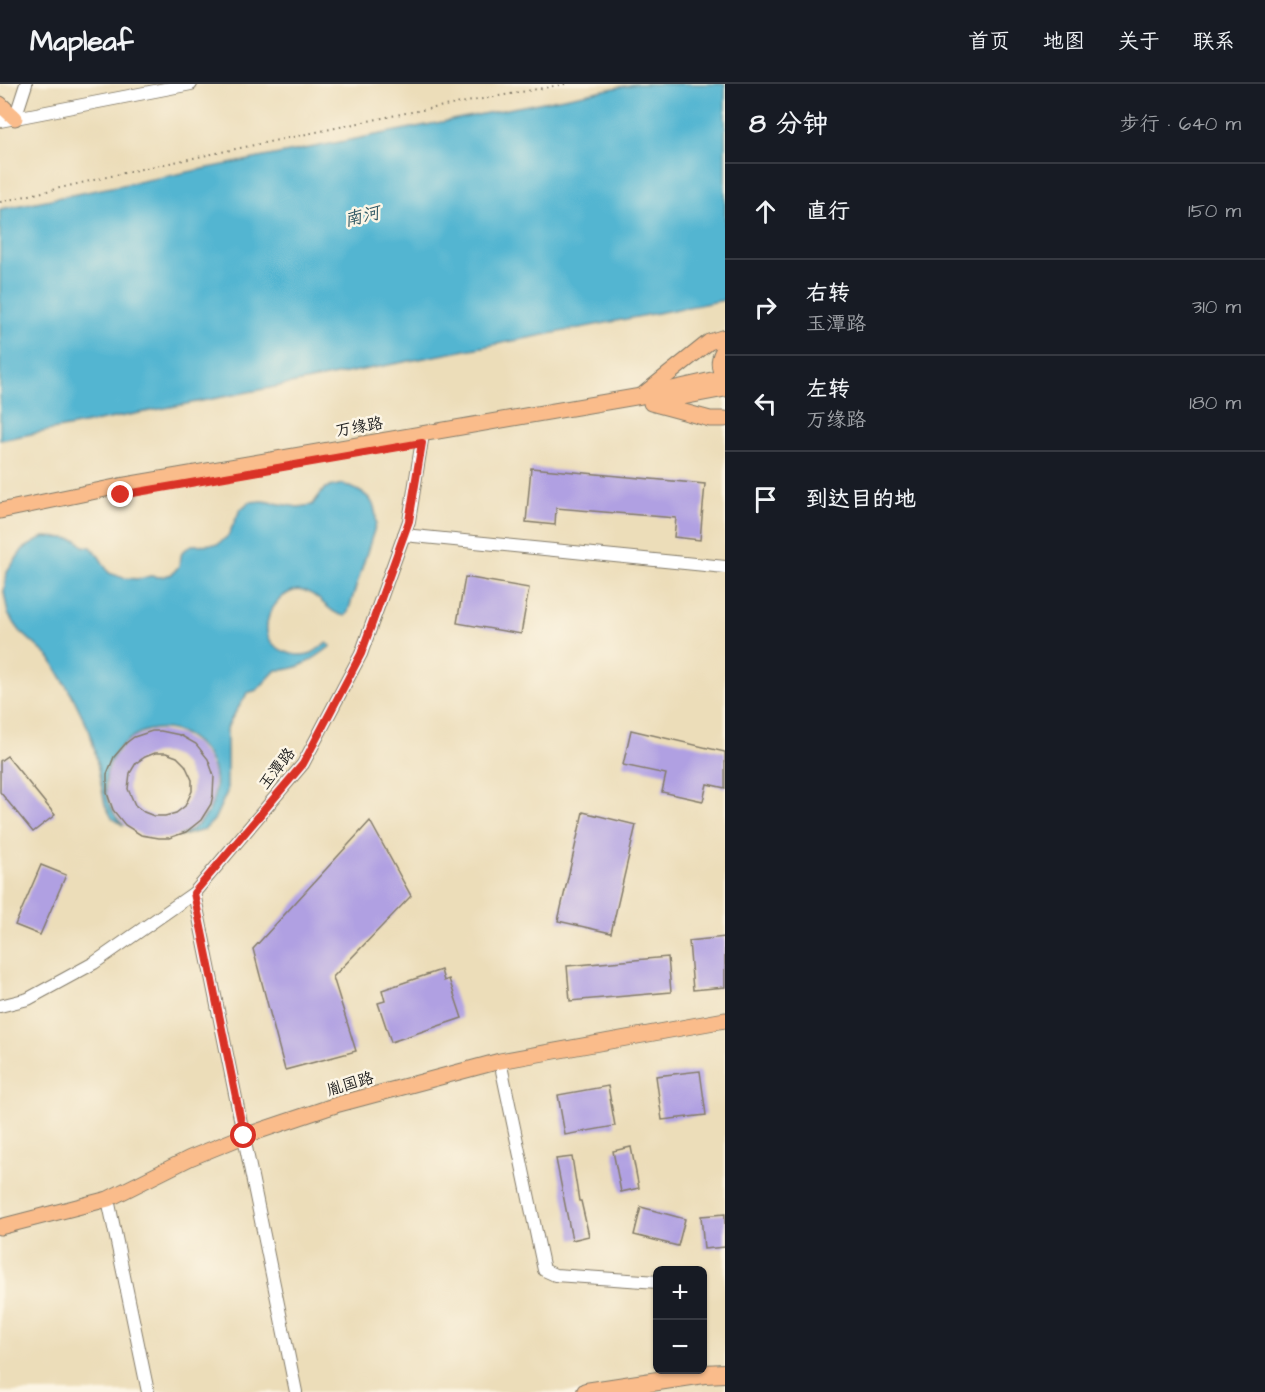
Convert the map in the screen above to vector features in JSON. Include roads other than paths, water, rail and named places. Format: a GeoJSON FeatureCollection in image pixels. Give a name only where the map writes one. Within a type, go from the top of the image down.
{"type":"FeatureCollection","features":[{"type":"Feature","properties":{"kind":"highway"},"geometry":{"type":"LineString","coordinates":[[586,1392],[704,1374],[725,1373]]}},
{"type":"Feature","properties":{"kind":"highway"},"geometry":{"type":"LineString","coordinates":[[660,1392],[725,1384]]}},
{"type":"Feature","properties":{"kind":"main road"},"geometry":{"type":"LineString","coordinates":[[0,104],[5,118]]}},
{"type":"Feature","properties":{"kind":"main road"},"geometry":{"type":"LineString","coordinates":[[646,399],[709,342],[725,337]]}},
{"type":"Feature","properties":{"kind":"main road"},"geometry":{"type":"LineString","coordinates":[[724,381],[719,364],[725,348]]}},
{"type":"Feature","properties":{"kind":"main road","name":"万缘路"},"geometry":{"type":"LineString","coordinates":[[0,511],[120,486],[422,438],[646,399],[724,381]]}},
{"type":"Feature","properties":{"kind":"main road"},"geometry":{"type":"LineString","coordinates":[[646,399],[710,419],[725,419]]}},
{"type":"Feature","properties":{"kind":"main road","name":"万缘路"},"geometry":{"type":"LineString","coordinates":[[0,520],[422,438]]}},
{"type":"Feature","properties":{"kind":"main road","name":"胤国路"},"geometry":{"type":"LineString","coordinates":[[0,1227],[108,1199],[190,1158],[244,1136],[339,1104],[500,1061],[725,1020]]}},
{"type":"Feature","properties":{"kind":"street"},"geometry":{"type":"LineString","coordinates":[[5,118],[26,84]]}},
{"type":"Feature","properties":{"kind":"street"},"geometry":{"type":"LineString","coordinates":[[5,118],[191,84]]}},
{"type":"Feature","properties":{"kind":"street","name":"玉潭路"},"geometry":{"type":"LineString","coordinates":[[0,1006],[28,999],[94,963],[194,893],[303,764],[361,654],[409,521],[422,438]]}},
{"type":"Feature","properties":{"kind":"street"},"geometry":{"type":"LineString","coordinates":[[404,536],[725,567]]}},
{"type":"Feature","properties":{"kind":"street"},"geometry":{"type":"LineString","coordinates":[[194,893],[296,1392]]}},
{"type":"Feature","properties":{"kind":"street"},"geometry":{"type":"LineString","coordinates":[[500,1061],[544,1270],[555,1275],[653,1282]]}},
{"type":"Feature","properties":{"kind":"street"},"geometry":{"type":"LineString","coordinates":[[108,1199],[148,1392]]}},
{"type":"Feature","properties":{"kind":"water","name":"南河"},"geometry":{"type":"Polygon","coordinates":[[[635,84],[725,84],[725,300],[0,440],[0,209],[635,84]]]}},
{"type":"Feature","properties":{"kind":"water"},"geometry":{"type":"Polygon","coordinates":[[[343,484],[364,494],[372,502],[376,515],[376,524],[348,612],[345,616],[338,614],[308,592],[293,591],[282,597],[274,607],[267,625],[269,638],[273,643],[291,654],[306,655],[327,643],[331,646],[312,660],[299,666],[276,670],[257,690],[247,693],[227,729],[227,792],[214,820],[204,830],[178,837],[199,824],[212,805],[214,772],[208,756],[201,747],[181,733],[159,729],[139,734],[122,745],[110,762],[106,782],[109,804],[124,826],[112,818],[105,805],[90,732],[74,699],[50,658],[20,631],[8,614],[4,592],[7,572],[23,549],[44,537],[77,540],[83,546],[91,547],[109,573],[124,578],[161,577],[172,574],[179,566],[182,552],[192,545],[218,544],[228,536],[240,510],[249,502],[263,501],[298,507],[312,505],[325,488],[343,484]]]}}]}
